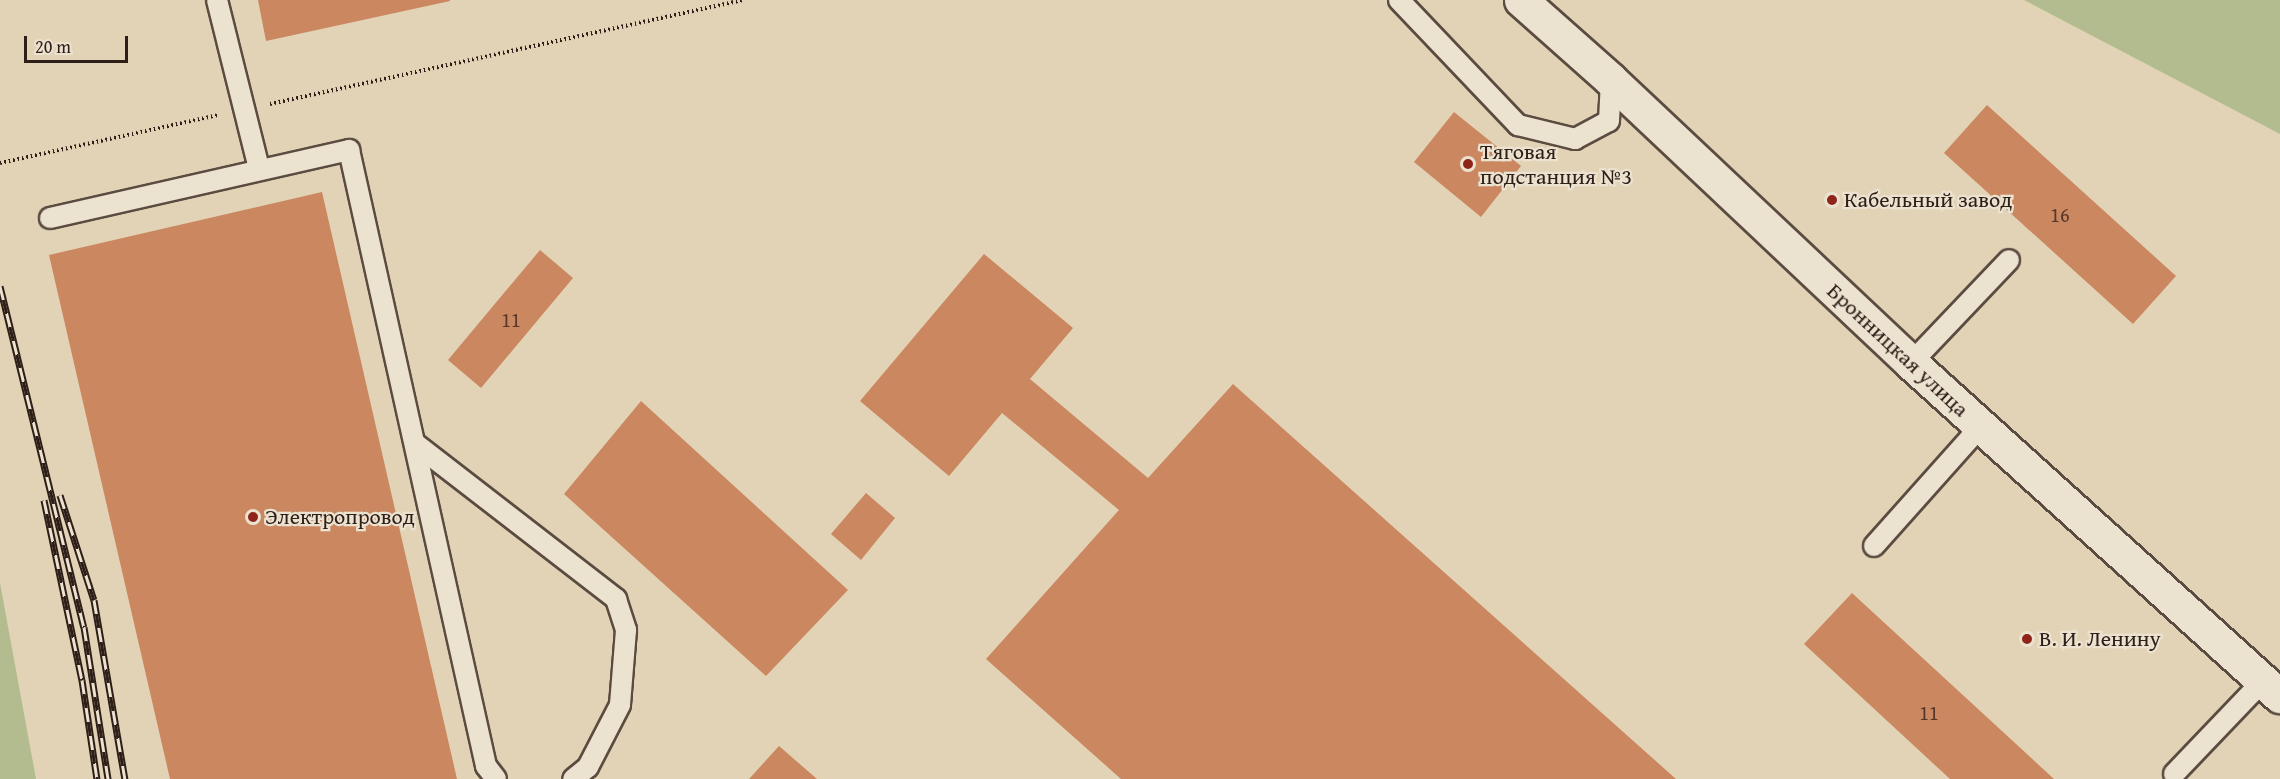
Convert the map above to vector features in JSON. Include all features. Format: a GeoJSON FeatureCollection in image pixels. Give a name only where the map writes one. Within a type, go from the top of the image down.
{"type":"FeatureCollection","features":[{"type":"Feature","properties":{"kind":"street","name":"Бронницкая улица"},"geometry":{"type":"LineString","coordinates":[[1521,0],[1611,80],[1911,363],[2272,688]]}},
{"type":"Feature","properties":{"kind":"lane"},"geometry":{"type":"LineString","coordinates":[[217,0],[259,169]]}},
{"type":"Feature","properties":{"kind":"lane"},"geometry":{"type":"LineString","coordinates":[[1399,0],[1518,125],[1575,139],[1609,121],[1611,80]]}},
{"type":"Feature","properties":{"kind":"lane"},"geometry":{"type":"LineString","coordinates":[[50,218],[349,150],[417,446],[486,766],[496,779]]}},
{"type":"Feature","properties":{"kind":"lane"},"geometry":{"type":"LineString","coordinates":[[1911,363],[2009,260]]}},
{"type":"Feature","properties":{"kind":"lane"},"geometry":{"type":"LineString","coordinates":[[1874,546],[1981,426]]}},
{"type":"Feature","properties":{"kind":"lane"},"geometry":{"type":"LineString","coordinates":[[417,446],[616,599],[626,630],[620,705],[588,767],[573,779]]}},
{"type":"Feature","properties":{"kind":"lane"},"geometry":{"type":"LineString","coordinates":[[2174,774],[2272,688]]}},
{"type":"Feature","properties":{"kind":"path"},"geometry":{"type":"LineString","coordinates":[[0,163],[742,0]]}},
{"type":"Feature","properties":{"kind":"green space"},"geometry":{"type":"Polygon","coordinates":[[[2024,0],[2280,0],[2280,134],[2024,0]]]}},
{"type":"Feature","properties":{"kind":"green space"},"geometry":{"type":"Polygon","coordinates":[[[0,583],[36,779],[0,779],[0,583]]]}},
{"type":"Feature","properties":{"kind":"building"},"geometry":{"type":"Polygon","coordinates":[[[258,0],[450,0],[450,1],[266,41],[258,0]]]}},
{"type":"Feature","properties":{"kind":"building"},"geometry":{"type":"Polygon","coordinates":[[[1987,105],[2176,276],[2133,324],[1944,153],[1987,105]]]}},
{"type":"Feature","properties":{"kind":"building","name":"Тяговая подстанция №3"},"geometry":{"type":"Polygon","coordinates":[[[1454,112],[1521,166],[1481,217],[1414,162],[1454,112]]]}},
{"type":"Feature","properties":{"kind":"building","name":"Электропровод"},"geometry":{"type":"Polygon","coordinates":[[[322,192],[457,779],[170,779],[49,255],[322,192]]]}},
{"type":"Feature","properties":{"kind":"building"},"geometry":{"type":"Polygon","coordinates":[[[540,250],[573,278],[481,388],[448,360],[540,250]]]}},
{"type":"Feature","properties":{"kind":"building"},"geometry":{"type":"Polygon","coordinates":[[[984,254],[1073,328],[1030,379],[1148,478],[1233,384],[1676,779],[1121,779],[986,659],[1119,510],[1002,413],[949,476],[860,401],[984,254]]]}},
{"type":"Feature","properties":{"kind":"building"},"geometry":{"type":"Polygon","coordinates":[[[641,401],[848,590],[766,676],[564,494],[641,401]]]}},
{"type":"Feature","properties":{"kind":"building"},"geometry":{"type":"Polygon","coordinates":[[[866,493],[895,518],[861,560],[831,534],[866,493]]]}},
{"type":"Feature","properties":{"kind":"building"},"geometry":{"type":"Polygon","coordinates":[[[1852,593],[2054,779],[1950,779],[1804,644],[1852,593]]]}},
{"type":"Feature","properties":{"kind":"building"},"geometry":{"type":"Polygon","coordinates":[[[779,746],[817,779],[749,779],[779,746]]]}},
{"type":"Feature","properties":{"kind":"railway"},"geometry":{"type":"LineString","coordinates":[[0,286],[84,627],[108,779]]}},
{"type":"Feature","properties":{"kind":"railway"},"geometry":{"type":"LineString","coordinates":[[60,495],[94,600],[125,779]]}},
{"type":"Feature","properties":{"kind":"railway"},"geometry":{"type":"LineString","coordinates":[[44,500],[82,680],[97,779]]}},
{"type":"Feature","properties":{"kind":"place","name":"Тяговая подстанция №3"},"geometry":{"type":"Point","coordinates":[1468,164]}},
{"type":"Feature","properties":{"kind":"place","name":"Кабельный завод"},"geometry":{"type":"Point","coordinates":[1832,200]}},
{"type":"Feature","properties":{"kind":"place","name":"Электропровод"},"geometry":{"type":"Point","coordinates":[253,517]}},
{"type":"Feature","properties":{"kind":"place","name":"В. И. Ленину"},"geometry":{"type":"Point","coordinates":[2027,639]}}]}
